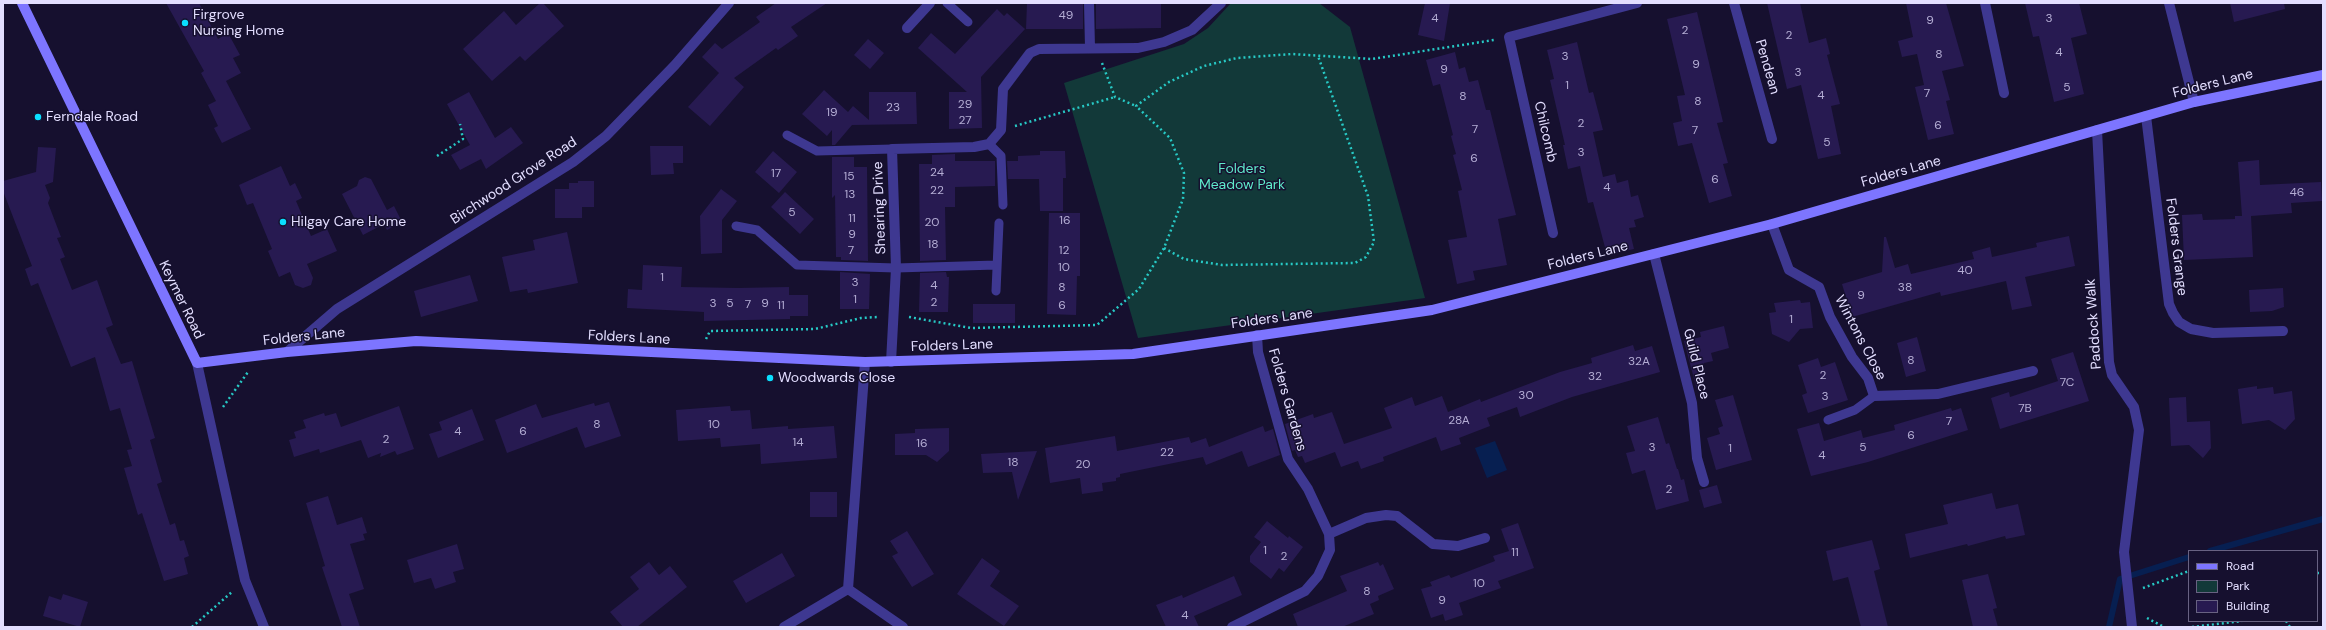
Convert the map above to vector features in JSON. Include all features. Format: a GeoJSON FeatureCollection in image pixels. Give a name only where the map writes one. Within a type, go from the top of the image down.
{"type":"FeatureCollection","features":[{"type":"Feature","properties":{"kind":"main road","name":"Keymer Road"},"geometry":{"type":"LineString","coordinates":[[22,3],[197,363]]}},
{"type":"Feature","properties":{"kind":"main road","name":"Folders Lane"},"geometry":{"type":"LineString","coordinates":[[197,363],[287,352],[416,341],[697,356],[865,362],[1133,354],[1432,310],[1772,224],[2194,102],[2323,75]]}},
{"type":"Feature","properties":{"kind":"street","name":"Birchwood Grove Road"},"geometry":{"type":"LineString","coordinates":[[287,352],[337,309],[573,162],[606,136],[675,66],[729,3]]}},
{"type":"Feature","properties":{"kind":"street"},"geometry":{"type":"LineString","coordinates":[[907,28],[930,3]]}},
{"type":"Feature","properties":{"kind":"street"},"geometry":{"type":"LineString","coordinates":[[1089,3],[1090,48]]}},
{"type":"Feature","properties":{"kind":"street"},"geometry":{"type":"LineString","coordinates":[[989,144],[1001,130],[1003,89],[1030,53],[1039,49],[1138,48],[1164,42],[1192,30],[1221,3]]}},
{"type":"Feature","properties":{"kind":"street"},"geometry":{"type":"LineString","coordinates":[[1509,37],[1626,4],[1637,3]]}},
{"type":"Feature","properties":{"kind":"street","name":"Pendean"},"geometry":{"type":"LineString","coordinates":[[1734,3],[1772,139]]}},
{"type":"Feature","properties":{"kind":"street"},"geometry":{"type":"LineString","coordinates":[[1985,3],[2004,93]]}},
{"type":"Feature","properties":{"kind":"street"},"geometry":{"type":"LineString","coordinates":[[2169,3],[2194,102]]}},
{"type":"Feature","properties":{"kind":"street","name":"Chilcomb"},"geometry":{"type":"LineString","coordinates":[[1509,37],[1553,233]]}},
{"type":"Feature","properties":{"kind":"street","name":"Folders Grange"},"geometry":{"type":"LineString","coordinates":[[2146,116],[2169,304],[2173,313],[2179,322],[2191,329],[2212,333],[2283,330]]}},
{"type":"Feature","properties":{"kind":"street","name":"Paddock Walk"},"geometry":{"type":"LineString","coordinates":[[2097,130],[2109,362],[2112,375],[2134,407],[2139,430],[2124,552],[2130,596],[2132,627]]}},
{"type":"Feature","properties":{"kind":"street","name":"Shearing Drive"},"geometry":{"type":"LineString","coordinates":[[892,362],[896,268],[892,149],[974,147],[989,144]]}},
{"type":"Feature","properties":{"kind":"street","name":"Wintons Close"},"geometry":{"type":"LineString","coordinates":[[1772,224],[1789,270],[1819,287],[1830,317],[1852,357],[1868,378],[1874,396],[1938,394],[2033,370]]}},
{"type":"Feature","properties":{"kind":"street","name":"Guild Place"},"geometry":{"type":"LineString","coordinates":[[1654,254],[1692,404],[1696,458],[1704,482]]}},
{"type":"Feature","properties":{"kind":"street","name":"Folders Gardens"},"geometry":{"type":"LineString","coordinates":[[1232,627],[1305,591],[1318,576],[1330,550],[1329,534],[1308,489],[1288,459],[1258,352],[1256,335]]}},
{"type":"Feature","properties":{"kind":"street"},"geometry":{"type":"LineString","coordinates":[[848,589],[865,362]]}},
{"type":"Feature","properties":{"kind":"street","name":"Keymer Road"},"geometry":{"type":"LineString","coordinates":[[197,363],[210,427],[246,580],[264,627]]}},
{"type":"Feature","properties":{"kind":"street"},"geometry":{"type":"LineString","coordinates":[[1329,534],[1366,518],[1397,516],[1433,544],[1458,546],[1485,538]]}},
{"type":"Feature","properties":{"kind":"street"},"geometry":{"type":"LineString","coordinates":[[784,627],[848,589]]}},
{"type":"Feature","properties":{"kind":"street"},"geometry":{"type":"LineString","coordinates":[[848,589],[903,627]]}},
{"type":"Feature","properties":{"kind":"lane"},"geometry":{"type":"LineString","coordinates":[[947,3],[968,22]]}},
{"type":"Feature","properties":{"kind":"lane"},"geometry":{"type":"LineString","coordinates":[[787,134],[817,152],[892,149]]}},
{"type":"Feature","properties":{"kind":"lane"},"geometry":{"type":"LineString","coordinates":[[989,144],[1001,156],[1003,205]]}},
{"type":"Feature","properties":{"kind":"lane"},"geometry":{"type":"LineString","coordinates":[[996,291],[999,223]]}},
{"type":"Feature","properties":{"kind":"lane"},"geometry":{"type":"LineString","coordinates":[[736,226],[757,230],[797,265],[896,268],[996,265]]}},
{"type":"Feature","properties":{"kind":"lane"},"geometry":{"type":"LineString","coordinates":[[1828,420],[1855,410],[1874,396]]}},
{"type":"Feature","properties":{"kind":"path"},"geometry":{"type":"LineString","coordinates":[[1136,106],[1170,82],[1204,66],[1245,58],[1292,54],[1372,59],[1509,37]]}},
{"type":"Feature","properties":{"kind":"path"},"geometry":{"type":"LineString","coordinates":[[1102,48],[1101,61],[1115,97]]}},
{"type":"Feature","properties":{"kind":"path"},"geometry":{"type":"LineString","coordinates":[[1164,248],[1184,259],[1222,265],[1355,263],[1366,257],[1374,242],[1368,196],[1318,56]]}},
{"type":"Feature","properties":{"kind":"path"},"geometry":{"type":"LineString","coordinates":[[697,356],[710,331],[814,329],[861,318],[915,317],[971,328],[1097,324],[1140,289],[1164,248],[1183,199],[1184,173],[1170,138],[1136,106],[1115,97],[1001,130]]}},
{"type":"Feature","properties":{"kind":"path"},"geometry":{"type":"LineString","coordinates":[[437,156],[464,139],[460,124]]}},
{"type":"Feature","properties":{"kind":"path"},"geometry":{"type":"LineString","coordinates":[[210,427],[259,355]]}},
{"type":"Feature","properties":{"kind":"path"},"geometry":{"type":"LineString","coordinates":[[2130,596],[2150,584],[2188,571]]}},
{"type":"Feature","properties":{"kind":"path"},"geometry":{"type":"LineString","coordinates":[[192,627],[246,580]]}},
{"type":"Feature","properties":{"kind":"path"},"geometry":{"type":"LineString","coordinates":[[2192,627],[2234,622]]}},
{"type":"Feature","properties":{"kind":"green space","name":"Folders Meadow Park"},"geometry":{"type":"Polygon","coordinates":[[[1231,3],[1319,3],[1350,27],[1425,298],[1138,338],[1064,83],[1184,44],[1208,28],[1231,3]]]}},
{"type":"Feature","properties":{"kind":"water"},"geometry":{"type":"Polygon","coordinates":[[[1495,441],[1507,470],[1487,478],[1475,448],[1495,441]]]}},
{"type":"Feature","properties":{"kind":"building"},"geometry":{"type":"Polygon","coordinates":[[[166,3],[199,3],[218,39],[228,33],[240,55],[233,58],[241,73],[226,81],[251,129],[222,143],[214,128],[218,126],[208,105],[216,101],[201,73],[204,71],[166,3]]]}},
{"type":"Feature","properties":{"kind":"building"},"geometry":{"type":"Polygon","coordinates":[[[540,3],[543,3],[564,26],[525,61],[520,56],[492,81],[463,49],[504,11],[516,25],[540,3]]]}},
{"type":"Feature","properties":{"kind":"building"},"geometry":{"type":"Polygon","coordinates":[[[776,3],[827,3],[791,27],[798,36],[778,50],[776,48],[734,78],[744,87],[710,126],[688,107],[719,73],[702,57],[715,43],[722,49],[760,22],[756,17],[776,3]]]}},
{"type":"Feature","properties":{"kind":"building"},"geometry":{"type":"Polygon","coordinates":[[[1027,3],[1083,4],[1083,29],[1026,29],[1027,3]]]}},
{"type":"Feature","properties":{"kind":"building"},"geometry":{"type":"Polygon","coordinates":[[[1161,3],[1161,28],[1096,29],[1096,4],[1161,3]]]}},
{"type":"Feature","properties":{"kind":"building"},"geometry":{"type":"Polygon","coordinates":[[[1425,3],[1450,3],[1444,41],[1418,35],[1425,3]]]}},
{"type":"Feature","properties":{"kind":"building"},"geometry":{"type":"Polygon","coordinates":[[[1767,3],[1800,3],[1809,43],[1826,38],[1830,54],[1827,55],[1840,104],[1831,106],[1841,154],[1818,159],[1801,85],[1787,89],[1767,3]]]}},
{"type":"Feature","properties":{"kind":"building"},"geometry":{"type":"Polygon","coordinates":[[[1906,3],[1946,3],[1964,66],[1942,71],[1950,100],[1946,101],[1954,134],[1928,140],[1915,87],[1924,85],[1917,54],[1902,57],[1898,41],[1913,37],[1906,3]]]}},
{"type":"Feature","properties":{"kind":"building"},"geometry":{"type":"Polygon","coordinates":[[[2025,3],[2079,3],[2087,34],[2071,38],[2084,94],[2054,102],[2039,36],[2033,37],[2025,3]]]}},
{"type":"Feature","properties":{"kind":"building"},"geometry":{"type":"Polygon","coordinates":[[[2230,3],[2284,3],[2285,9],[2234,22],[2230,3]]]}},
{"type":"Feature","properties":{"kind":"building"},"geometry":{"type":"Polygon","coordinates":[[[997,9],[1004,16],[1007,13],[1025,29],[981,77],[982,128],[949,129],[949,92],[967,92],[918,48],[931,33],[955,54],[997,9]]]}},
{"type":"Feature","properties":{"kind":"building"},"geometry":{"type":"Polygon","coordinates":[[[1697,12],[1723,122],[1717,123],[1728,163],[1723,164],[1732,196],[1709,203],[1692,143],[1678,146],[1673,123],[1682,121],[1677,96],[1685,95],[1667,19],[1697,12]]]}},
{"type":"Feature","properties":{"kind":"building"},"geometry":{"type":"Polygon","coordinates":[[[868,39],[884,53],[870,69],[854,55],[868,39]]]}},
{"type":"Feature","properties":{"kind":"building"},"geometry":{"type":"Polygon","coordinates":[[[1577,42],[1589,93],[1593,92],[1603,130],[1593,132],[1603,177],[1615,174],[1617,183],[1628,180],[1631,197],[1638,195],[1644,217],[1634,220],[1636,227],[1629,228],[1634,249],[1607,255],[1593,202],[1588,203],[1580,166],[1568,169],[1563,145],[1565,145],[1550,80],[1554,79],[1547,50],[1577,42]]]}},
{"type":"Feature","properties":{"kind":"building"},"geometry":{"type":"Polygon","coordinates":[[[1455,52],[1459,69],[1465,67],[1469,82],[1478,80],[1486,110],[1490,110],[1516,215],[1498,219],[1507,265],[1473,271],[1475,280],[1457,284],[1448,240],[1467,237],[1458,191],[1462,190],[1453,155],[1456,154],[1451,136],[1453,135],[1440,84],[1433,86],[1426,60],[1455,52]]]}},
{"type":"Feature","properties":{"kind":"building"},"geometry":{"type":"Polygon","coordinates":[[[824,90],[848,112],[853,106],[869,120],[869,92],[916,92],[917,124],[852,125],[835,145],[832,145],[832,130],[827,136],[802,114],[824,90]]]}},
{"type":"Feature","properties":{"kind":"building"},"geometry":{"type":"Polygon","coordinates":[[[469,92],[495,138],[511,127],[523,143],[486,169],[481,159],[460,170],[451,155],[470,145],[447,104],[469,92]]]}},
{"type":"Feature","properties":{"kind":"building"},"geometry":{"type":"Polygon","coordinates":[[[650,146],[683,146],[683,163],[673,163],[674,174],[651,175],[650,146]]]}},
{"type":"Feature","properties":{"kind":"building"},"geometry":{"type":"Polygon","coordinates":[[[38,147],[56,148],[53,182],[45,185],[50,198],[48,203],[61,237],[57,238],[65,257],[60,259],[72,290],[97,280],[113,325],[106,328],[121,364],[132,361],[155,438],[150,440],[162,482],[157,484],[170,525],[175,523],[180,541],[184,540],[189,556],[184,558],[188,574],[164,581],[142,513],[138,515],[124,468],[132,466],[127,450],[132,449],[120,408],[110,411],[95,357],[71,367],[38,283],[31,286],[25,269],[32,266],[3,191],[3,181],[36,172],[38,147]]]}},
{"type":"Feature","properties":{"kind":"building"},"geometry":{"type":"Polygon","coordinates":[[[773,151],[797,172],[779,193],[755,172],[773,151]]]}},
{"type":"Feature","properties":{"kind":"building"},"geometry":{"type":"Polygon","coordinates":[[[1040,151],[1065,151],[1066,178],[1063,178],[1063,211],[1040,211],[1039,179],[1008,179],[1007,161],[1018,161],[1018,156],[1040,155],[1040,151]]]}},
{"type":"Feature","properties":{"kind":"building"},"geometry":{"type":"Polygon","coordinates":[[[955,154],[955,161],[995,161],[995,186],[955,187],[955,207],[945,207],[946,260],[920,261],[919,164],[932,164],[932,155],[955,154]]]}},
{"type":"Feature","properties":{"kind":"building"},"geometry":{"type":"Polygon","coordinates":[[[832,157],[854,157],[854,167],[867,167],[868,261],[841,260],[841,257],[836,257],[835,195],[832,198],[832,157]]]}},
{"type":"Feature","properties":{"kind":"building"},"geometry":{"type":"Polygon","coordinates":[[[2259,160],[2260,185],[2321,182],[2322,201],[2291,203],[2292,213],[2251,216],[2253,257],[2184,260],[2182,215],[2202,214],[2203,220],[2235,219],[2235,216],[2242,216],[2238,162],[2259,160]]]}},
{"type":"Feature","properties":{"kind":"building","name":"Hilgay Care Home"},"geometry":{"type":"Polygon","coordinates":[[[281,166],[290,186],[295,183],[302,198],[296,201],[311,236],[327,229],[337,251],[307,264],[313,278],[311,285],[303,288],[295,285],[290,272],[279,277],[268,251],[272,249],[253,203],[247,205],[239,185],[281,166]]]}},
{"type":"Feature","properties":{"kind":"building"},"geometry":{"type":"Polygon","coordinates":[[[365,177],[371,179],[387,210],[394,206],[402,222],[387,230],[384,224],[363,235],[342,194],[357,186],[359,180],[365,177]]]}},
{"type":"Feature","properties":{"kind":"building"},"geometry":{"type":"Polygon","coordinates":[[[578,181],[594,181],[594,207],[582,207],[582,218],[555,218],[555,189],[569,189],[569,183],[578,183],[578,181]]]}},
{"type":"Feature","properties":{"kind":"building"},"geometry":{"type":"Polygon","coordinates":[[[721,189],[737,201],[722,220],[722,253],[701,254],[700,216],[721,189]]]}},
{"type":"Feature","properties":{"kind":"building"},"geometry":{"type":"Polygon","coordinates":[[[785,192],[814,219],[800,234],[771,207],[785,192]]]}},
{"type":"Feature","properties":{"kind":"building"},"geometry":{"type":"Polygon","coordinates":[[[1049,213],[1080,213],[1080,276],[1077,276],[1076,315],[1047,314],[1049,213]]]}},
{"type":"Feature","properties":{"kind":"building"},"geometry":{"type":"Polygon","coordinates":[[[567,232],[578,283],[528,293],[527,289],[510,292],[502,257],[535,250],[533,240],[567,232]]]}},
{"type":"Feature","properties":{"kind":"building"},"geometry":{"type":"Polygon","coordinates":[[[2069,236],[2075,266],[2025,277],[2032,306],[2012,310],[2006,281],[1941,296],[1940,292],[1852,317],[1842,284],[1882,272],[1884,237],[1886,237],[1895,268],[1908,264],[1911,274],[1974,259],[1972,252],[1990,247],[1992,257],[2037,247],[2036,243],[2069,236]]]}},
{"type":"Feature","properties":{"kind":"building"},"geometry":{"type":"Polygon","coordinates":[[[643,265],[682,267],[681,287],[789,287],[789,295],[808,295],[808,316],[790,316],[790,319],[704,321],[704,312],[627,308],[628,289],[642,290],[643,265]]]}},
{"type":"Feature","properties":{"kind":"building"},"geometry":{"type":"Polygon","coordinates":[[[840,272],[870,274],[869,309],[840,309],[840,272]]]}},
{"type":"Feature","properties":{"kind":"building"},"geometry":{"type":"Polygon","coordinates":[[[946,272],[947,277],[949,277],[948,312],[919,312],[920,273],[946,272]]]}},
{"type":"Feature","properties":{"kind":"building"},"geometry":{"type":"Polygon","coordinates":[[[470,275],[478,301],[421,317],[414,291],[470,275]]]}},
{"type":"Feature","properties":{"kind":"building"},"geometry":{"type":"Polygon","coordinates":[[[2283,288],[2284,307],[2272,311],[2250,312],[2249,290],[2283,288]]]}},
{"type":"Feature","properties":{"kind":"building"},"geometry":{"type":"Polygon","coordinates":[[[1800,300],[1801,303],[1810,302],[1813,328],[1800,329],[1789,342],[1772,334],[1769,313],[1776,312],[1774,303],[1800,300]]]}},
{"type":"Feature","properties":{"kind":"building"},"geometry":{"type":"Polygon","coordinates":[[[973,304],[1015,304],[1015,323],[973,323],[973,304]]]}},
{"type":"Feature","properties":{"kind":"building"},"geometry":{"type":"Polygon","coordinates":[[[1724,326],[1729,348],[1711,353],[1713,361],[1704,363],[1697,390],[1684,341],[1701,337],[1700,332],[1724,326]]]}},
{"type":"Feature","properties":{"kind":"building"},"geometry":{"type":"Polygon","coordinates":[[[1917,337],[1926,371],[1906,377],[1897,343],[1917,337]]]}},
{"type":"Feature","properties":{"kind":"building"},"geometry":{"type":"Polygon","coordinates":[[[1633,345],[1635,351],[1652,346],[1660,372],[1572,397],[1520,417],[1517,407],[1487,418],[1490,426],[1459,438],[1461,444],[1441,451],[1436,437],[1383,457],[1384,461],[1361,469],[1358,461],[1341,467],[1335,452],[1305,463],[1302,456],[1298,457],[1295,450],[1292,451],[1285,424],[1313,414],[1314,418],[1332,412],[1344,444],[1392,428],[1384,408],[1412,397],[1415,406],[1442,396],[1448,412],[1480,399],[1481,402],[1560,372],[1592,363],[1591,358],[1633,345]]]}},
{"type":"Feature","properties":{"kind":"building"},"geometry":{"type":"Polygon","coordinates":[[[2073,352],[2089,401],[2000,429],[1991,398],[2009,392],[2010,397],[2058,381],[2051,359],[2073,352]]]}},
{"type":"Feature","properties":{"kind":"building"},"geometry":{"type":"Polygon","coordinates":[[[1818,358],[1821,367],[1835,362],[1848,400],[1808,413],[1802,395],[1807,393],[1798,365],[1818,358]]]}},
{"type":"Feature","properties":{"kind":"building"},"geometry":{"type":"Polygon","coordinates":[[[2257,386],[2257,389],[2273,387],[2274,394],[2292,391],[2295,419],[2285,430],[2269,420],[2242,424],[2238,389],[2257,386]]]}},
{"type":"Feature","properties":{"kind":"building"},"geometry":{"type":"Polygon","coordinates":[[[1733,395],[1752,460],[1716,470],[1707,438],[1720,434],[1718,428],[1723,426],[1715,400],[1733,395]]]}},
{"type":"Feature","properties":{"kind":"building"},"geometry":{"type":"Polygon","coordinates":[[[2186,397],[2187,422],[2210,421],[2211,448],[2203,458],[2189,445],[2171,446],[2169,398],[2186,397]]]}},
{"type":"Feature","properties":{"kind":"building"},"geometry":{"type":"Polygon","coordinates":[[[609,402],[621,436],[585,448],[577,427],[507,453],[495,420],[536,404],[542,418],[594,403],[595,406],[609,402]]]}},
{"type":"Feature","properties":{"kind":"building"},"geometry":{"type":"Polygon","coordinates":[[[399,406],[414,449],[397,455],[395,451],[380,457],[381,453],[368,458],[361,440],[320,453],[319,449],[294,457],[289,440],[296,438],[294,432],[306,428],[303,420],[324,413],[325,416],[336,413],[341,427],[399,406]]]}},
{"type":"Feature","properties":{"kind":"building"},"geometry":{"type":"Polygon","coordinates":[[[730,406],[731,411],[750,410],[752,429],[788,426],[788,429],[834,426],[837,458],[761,464],[760,444],[721,447],[720,438],[678,441],[676,410],[730,406]]]}},
{"type":"Feature","properties":{"kind":"building"},"geometry":{"type":"Polygon","coordinates":[[[1951,408],[1952,411],[1961,408],[1968,430],[1868,462],[1811,476],[1797,429],[1819,423],[1824,441],[1861,430],[1863,438],[1895,430],[1894,425],[1951,408]]]}},
{"type":"Feature","properties":{"kind":"building"},"geometry":{"type":"Polygon","coordinates":[[[472,409],[484,440],[438,458],[429,434],[442,430],[439,422],[472,409]]]}},
{"type":"Feature","properties":{"kind":"building"},"geometry":{"type":"Polygon","coordinates":[[[1658,417],[1666,444],[1669,443],[1681,480],[1684,479],[1689,501],[1656,510],[1645,470],[1632,474],[1626,453],[1635,451],[1627,426],[1658,417]]]}},
{"type":"Feature","properties":{"kind":"building"},"geometry":{"type":"Polygon","coordinates":[[[1263,426],[1265,432],[1273,429],[1280,455],[1248,467],[1242,451],[1206,465],[1203,457],[1120,474],[1120,477],[1116,478],[1116,481],[1102,483],[1103,491],[1082,494],[1080,478],[1050,483],[1045,448],[1115,436],[1117,451],[1189,437],[1191,443],[1206,438],[1209,447],[1263,426]]]}},
{"type":"Feature","properties":{"kind":"building"},"geometry":{"type":"Polygon","coordinates":[[[949,428],[949,451],[937,462],[926,455],[895,455],[895,434],[915,433],[915,429],[949,428]]]}},
{"type":"Feature","properties":{"kind":"building"},"geometry":{"type":"Polygon","coordinates":[[[1037,451],[1018,500],[1012,472],[983,473],[981,454],[1037,451]]]}},
{"type":"Feature","properties":{"kind":"building"},"geometry":{"type":"Polygon","coordinates":[[[1717,485],[1722,503],[1704,508],[1699,490],[1717,485]]]}},
{"type":"Feature","properties":{"kind":"building"},"geometry":{"type":"Polygon","coordinates":[[[810,492],[837,492],[837,517],[810,517],[810,492]]]}},
{"type":"Feature","properties":{"kind":"building"},"geometry":{"type":"Polygon","coordinates":[[[1992,493],[1996,509],[2018,504],[2025,535],[2006,539],[2005,536],[1968,546],[1967,544],[1910,558],[1905,534],[1948,524],[1943,505],[1992,493]]]}},
{"type":"Feature","properties":{"kind":"building"},"geometry":{"type":"Polygon","coordinates":[[[328,496],[337,525],[362,517],[367,533],[363,534],[365,540],[350,544],[364,589],[349,594],[360,627],[342,627],[322,567],[325,566],[306,503],[328,496]]]}},
{"type":"Feature","properties":{"kind":"building"},"geometry":{"type":"Polygon","coordinates":[[[1267,521],[1288,538],[1289,536],[1303,547],[1284,572],[1279,568],[1271,579],[1250,562],[1250,556],[1261,542],[1254,537],[1267,521]]]}},
{"type":"Feature","properties":{"kind":"building"},"geometry":{"type":"Polygon","coordinates":[[[1518,523],[1534,568],[1498,581],[1501,588],[1459,603],[1463,615],[1445,621],[1443,614],[1431,618],[1421,589],[1432,586],[1430,582],[1449,575],[1451,578],[1495,561],[1493,556],[1509,551],[1501,529],[1518,523]]]}},
{"type":"Feature","properties":{"kind":"building"},"geometry":{"type":"Polygon","coordinates":[[[907,531],[934,574],[912,587],[892,556],[898,553],[890,541],[907,531]]]}},
{"type":"Feature","properties":{"kind":"building"},"geometry":{"type":"Polygon","coordinates":[[[1872,540],[1880,569],[1874,571],[1888,627],[1861,627],[1848,577],[1833,581],[1826,551],[1872,540]]]}},
{"type":"Feature","properties":{"kind":"building"},"geometry":{"type":"Polygon","coordinates":[[[457,544],[464,569],[453,572],[456,582],[435,589],[431,578],[414,583],[407,560],[457,544]]]}},
{"type":"Feature","properties":{"kind":"building"},"geometry":{"type":"Polygon","coordinates":[[[782,553],[795,576],[746,603],[733,581],[782,553]]]}},
{"type":"Feature","properties":{"kind":"building"},"geometry":{"type":"Polygon","coordinates":[[[982,558],[1000,571],[990,586],[1019,606],[1004,626],[957,594],[982,558]]]}},
{"type":"Feature","properties":{"kind":"building"},"geometry":{"type":"Polygon","coordinates":[[[649,562],[659,575],[670,566],[687,587],[637,627],[623,627],[610,612],[639,589],[630,577],[649,562]]]}},
{"type":"Feature","properties":{"kind":"building"},"geometry":{"type":"Polygon","coordinates":[[[1378,562],[1380,566],[1383,564],[1394,589],[1378,596],[1379,600],[1370,604],[1374,614],[1342,627],[1298,627],[1293,614],[1347,591],[1340,576],[1378,562]]]}},
{"type":"Feature","properties":{"kind":"building"},"geometry":{"type":"Polygon","coordinates":[[[1988,574],[1997,608],[1993,609],[1998,627],[1973,627],[1962,580],[1988,574]]]}},
{"type":"Feature","properties":{"kind":"building"},"geometry":{"type":"Polygon","coordinates":[[[1234,576],[1242,595],[1194,616],[1199,627],[1166,627],[1156,605],[1182,595],[1183,598],[1234,576]]]}},
{"type":"Feature","properties":{"kind":"building"},"geometry":{"type":"Polygon","coordinates":[[[63,594],[88,602],[80,627],[43,616],[49,596],[61,600],[63,594]]]}},
{"type":"Feature","properties":{"kind":"waterway"},"geometry":{"type":"LineString","coordinates":[[2214,550],[2323,519]]}},
{"type":"Feature","properties":{"kind":"waterway"},"geometry":{"type":"LineString","coordinates":[[2109,627],[2120,579],[2188,557]]}},
{"type":"Feature","properties":{"kind":"place","name":"Firgrove Nursing Home"},"geometry":{"type":"Point","coordinates":[185,23]}},
{"type":"Feature","properties":{"kind":"place","name":"Ferndale Road"},"geometry":{"type":"Point","coordinates":[38,117]}},
{"type":"Feature","properties":{"kind":"place","name":"Hilgay Care Home"},"geometry":{"type":"Point","coordinates":[283,222]}},
{"type":"Feature","properties":{"kind":"place","name":"Woodwards Close"},"geometry":{"type":"Point","coordinates":[770,378]}}]}
